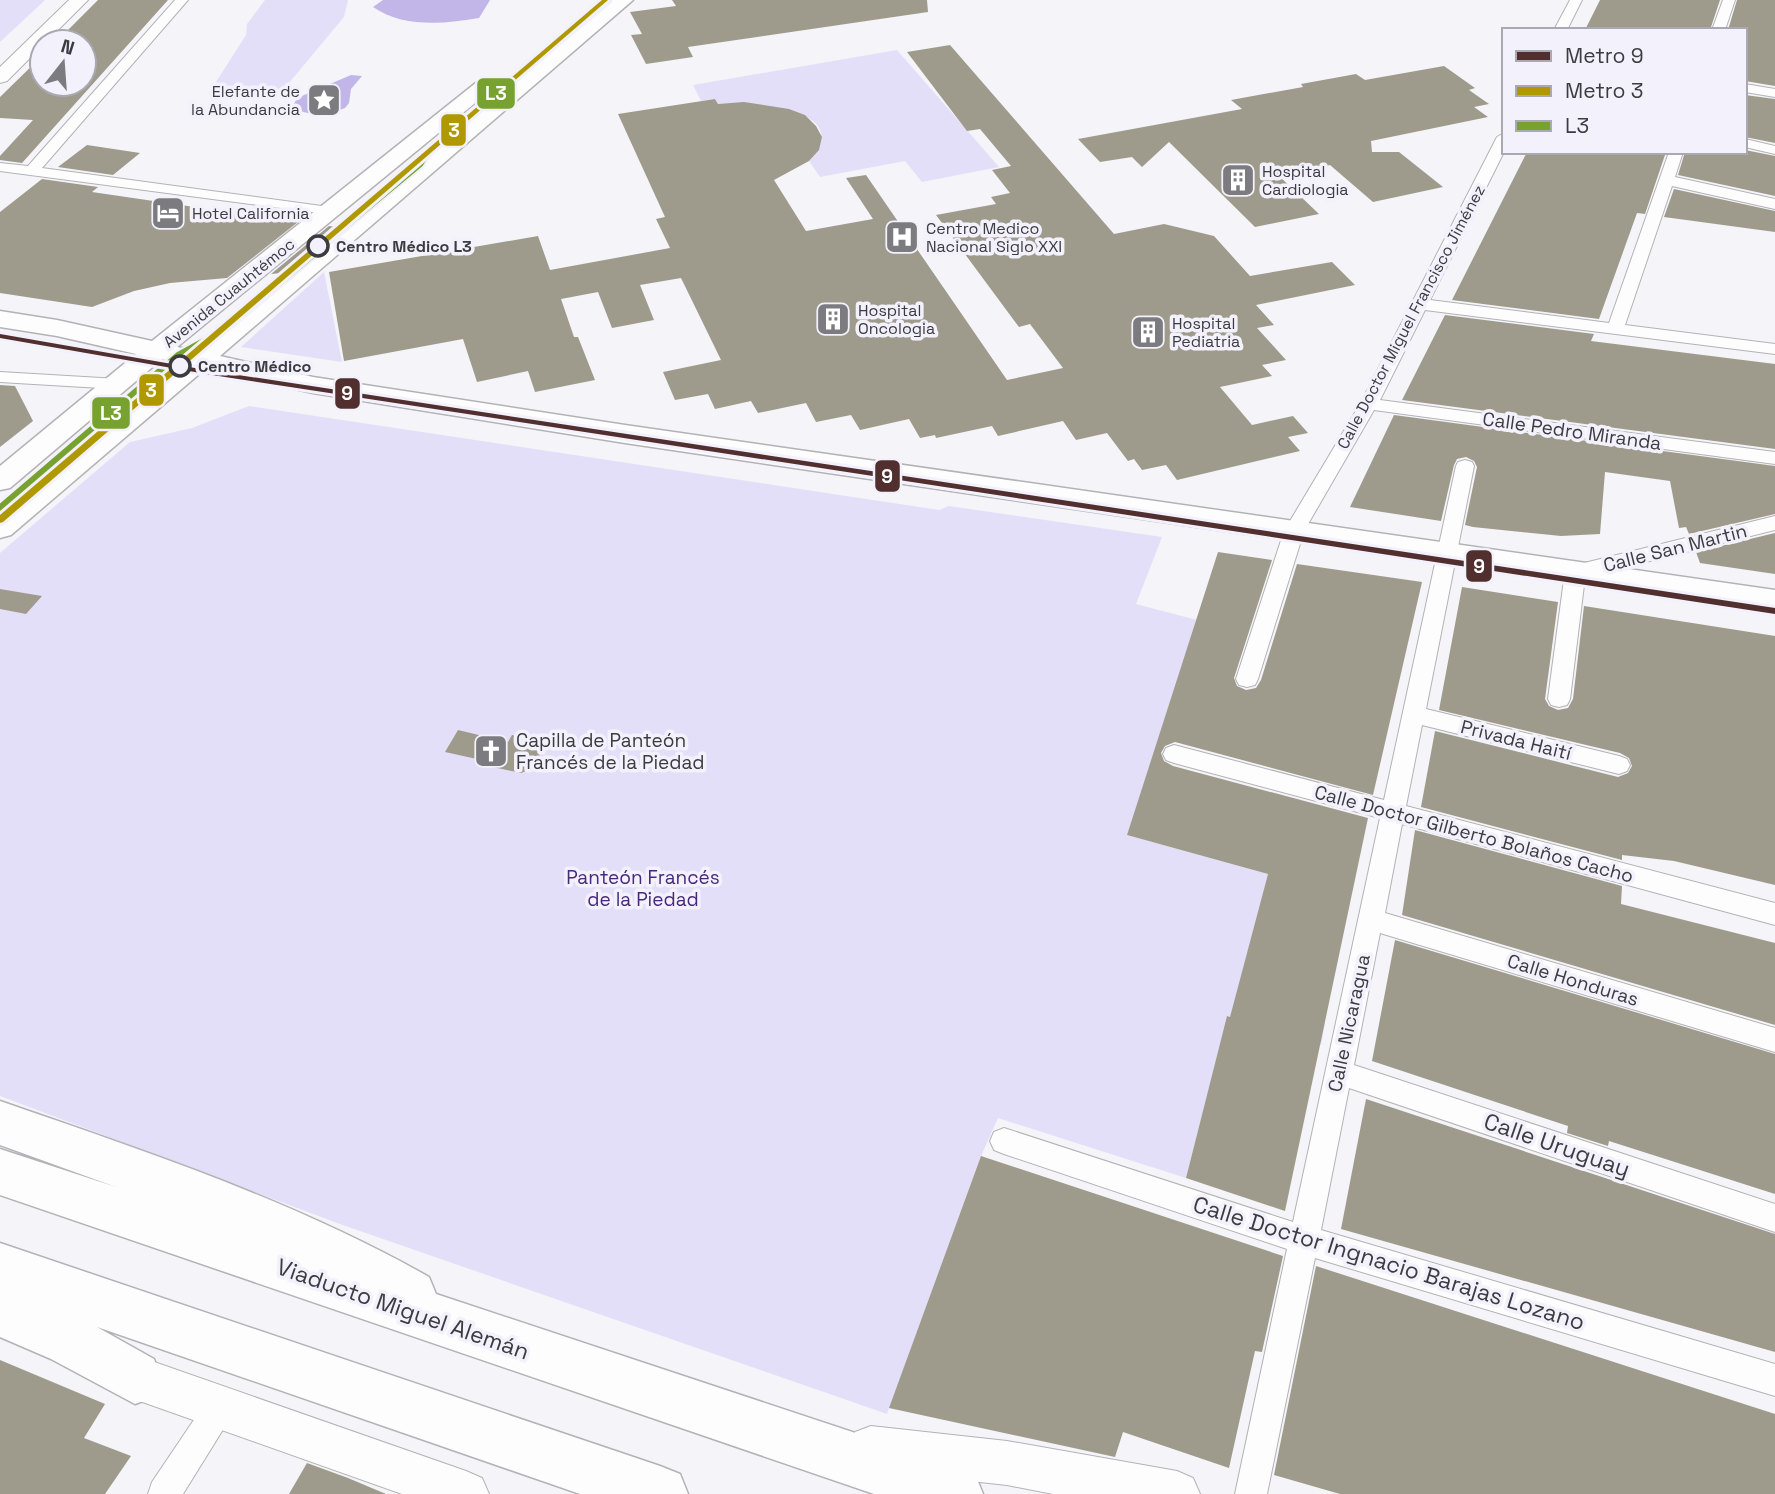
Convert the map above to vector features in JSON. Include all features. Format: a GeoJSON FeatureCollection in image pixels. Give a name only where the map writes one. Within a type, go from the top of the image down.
{"type":"FeatureCollection","features":[{"type":"Feature","properties":{"kind":"highway"},"geometry":{"type":"LineString","coordinates":[[0,1122],[269,1222],[328,1248],[405,1292],[459,1328]]}},
{"type":"Feature","properties":{"kind":"highway","name":"Viaducto Miguel Alemán"},"geometry":{"type":"LineString","coordinates":[[0,1172],[955,1494]]}},
{"type":"Feature","properties":{"kind":"highway"},"geometry":{"type":"LineString","coordinates":[[0,1268],[660,1494]]}},
{"type":"Feature","properties":{"kind":"highway"},"geometry":{"type":"LineString","coordinates":[[0,1311],[43,1326],[90,1350],[135,1378]]}},
{"type":"Feature","properties":{"kind":"main road"},"geometry":{"type":"LineString","coordinates":[[0,55],[60,0]]}},
{"type":"Feature","properties":{"kind":"main road"},"geometry":{"type":"LineString","coordinates":[[0,77],[79,0]]}},
{"type":"Feature","properties":{"kind":"main road","name":"Avenida Cuauhtémoc"},"geometry":{"type":"LineString","coordinates":[[0,481],[589,0]]}},
{"type":"Feature","properties":{"kind":"main road","name":"Avenida Cuauhtémoc"},"geometry":{"type":"LineString","coordinates":[[0,528],[623,0]]}},
{"type":"Feature","properties":{"kind":"main road"},"geometry":{"type":"LineString","coordinates":[[0,319],[313,385],[598,430],[1775,601]]}},
{"type":"Feature","properties":{"kind":"main road"},"geometry":{"type":"LineString","coordinates":[[0,1332],[466,1494]]}},
{"type":"Feature","properties":{"kind":"main road","name":"Viaducto Miguel Alemán"},"geometry":{"type":"LineString","coordinates":[[807,1442],[1007,1463],[1178,1494]]}},
{"type":"Feature","properties":{"kind":"street"},"geometry":{"type":"LineString","coordinates":[[32,171],[182,0]]}},
{"type":"Feature","properties":{"kind":"street"},"geometry":{"type":"LineString","coordinates":[[1561,28],[1576,0]]}},
{"type":"Feature","properties":{"kind":"street"},"geometry":{"type":"LineString","coordinates":[[1719,28],[1729,0]]}},
{"type":"Feature","properties":{"kind":"street"},"geometry":{"type":"LineString","coordinates":[[1747,88],[1775,93]]}},
{"type":"Feature","properties":{"kind":"street","name":"Calle Doctor Miguel Francisco Jiménez"},"geometry":{"type":"LineString","coordinates":[[1247,679],[1294,531],[1369,404],[1502,141]]}},
{"type":"Feature","properties":{"kind":"street"},"geometry":{"type":"LineString","coordinates":[[1747,143],[1775,150]]}},
{"type":"Feature","properties":{"kind":"street"},"geometry":{"type":"LineString","coordinates":[[1615,329],[1674,154]]}},
{"type":"Feature","properties":{"kind":"street"},"geometry":{"type":"LineString","coordinates":[[0,167],[329,212]]}},
{"type":"Feature","properties":{"kind":"street"},"geometry":{"type":"LineString","coordinates":[[1667,180],[1775,204]]}},
{"type":"Feature","properties":{"kind":"street"},"geometry":{"type":"LineString","coordinates":[[1419,304],[1775,349]]}},
{"type":"Feature","properties":{"kind":"street"},"geometry":{"type":"LineString","coordinates":[[0,377],[118,384]]}},
{"type":"Feature","properties":{"kind":"street","name":"Calle Pedro Miranda"},"geometry":{"type":"LineString","coordinates":[[1369,404],[1775,458]]}},
{"type":"Feature","properties":{"kind":"street","name":"Calle Nicaragua"},"geometry":{"type":"LineString","coordinates":[[1251,1494],[1465,466]]}},
{"type":"Feature","properties":{"kind":"street","name":"Calle San Martin"},"geometry":{"type":"LineString","coordinates":[[1574,572],[1775,523]]}},
{"type":"Feature","properties":{"kind":"street"},"geometry":{"type":"LineString","coordinates":[[1559,699],[1574,572]]}},
{"type":"Feature","properties":{"kind":"street","name":"Privada Haití"},"geometry":{"type":"LineString","coordinates":[[1412,714],[1619,765]]}},
{"type":"Feature","properties":{"kind":"street","name":"Calle Doctor Gilberto Bolaños Cacho"},"geometry":{"type":"LineString","coordinates":[[1174,754],[1775,914]]}},
{"type":"Feature","properties":{"kind":"street","name":"Calle Honduras"},"geometry":{"type":"LineString","coordinates":[[1370,919],[1775,1040]]}},
{"type":"Feature","properties":{"kind":"street","name":"Calle Uruguay"},"geometry":{"type":"LineString","coordinates":[[1339,1072],[1775,1218]]}},
{"type":"Feature","properties":{"kind":"street","name":"Calle Doctor Ingnacio Barajas Lozano"},"geometry":{"type":"LineString","coordinates":[[1004,1141],[1304,1240],[1775,1380]]}},
{"type":"Feature","properties":{"kind":"street"},"geometry":{"type":"LineString","coordinates":[[164,1494],[221,1407]]}},
{"type":"Feature","properties":{"kind":"green space"},"geometry":{"type":"Polygon","coordinates":[[[0,0],[45,0],[0,42],[0,0]]]}},
{"type":"Feature","properties":{"kind":"green space"},"geometry":{"type":"Polygon","coordinates":[[[265,0],[348,0],[344,17],[279,95],[209,93],[246,35],[247,24],[265,0]]]}},
{"type":"Feature","properties":{"kind":"green space"},"geometry":{"type":"Polygon","coordinates":[[[897,50],[999,167],[922,182],[905,161],[820,177],[809,161],[820,143],[820,129],[810,119],[773,107],[718,104],[715,99],[701,101],[693,85],[897,50]]]}},
{"type":"Feature","properties":{"kind":"green space"},"geometry":{"type":"Polygon","coordinates":[[[324,272],[342,362],[241,347],[324,272]]]}},
{"type":"Feature","properties":{"kind":"green space","name":"Panteón Francés de la Piedad"},"geometry":{"type":"Polygon","coordinates":[[[249,406],[939,510],[949,506],[1162,537],[1136,604],[1197,620],[1127,835],[1268,874],[1236,996],[1325,1023],[1321,1045],[1227,1017],[1186,1178],[998,1118],[981,1156],[887,1414],[337,1223],[0,1096],[0,553],[130,442],[192,428],[249,406]]]}},
{"type":"Feature","properties":{"kind":"shaded area"},"geometry":{"type":"Polygon","coordinates":[[[383,0],[490,0],[479,18],[424,23],[397,18],[373,7],[383,0]]]}},
{"type":"Feature","properties":{"kind":"shaded area"},"geometry":{"type":"Polygon","coordinates":[[[351,75],[362,76],[351,89],[349,103],[345,108],[311,113],[293,106],[297,98],[351,75]]]}},
{"type":"Feature","properties":{"kind":"building"},"geometry":{"type":"Polygon","coordinates":[[[98,0],[168,0],[98,78],[98,28],[70,28],[98,0]]]}},
{"type":"Feature","properties":{"kind":"building"},"geometry":{"type":"Polygon","coordinates":[[[672,0],[927,0],[928,12],[688,47],[693,57],[646,64],[631,35],[642,34],[630,12],[676,6],[672,0]]]}},
{"type":"Feature","properties":{"kind":"building"},"geometry":{"type":"Polygon","coordinates":[[[1600,0],[1720,0],[1711,28],[1586,28],[1600,0]]]}},
{"type":"Feature","properties":{"kind":"building"},"geometry":{"type":"Polygon","coordinates":[[[1737,0],[1775,0],[1775,86],[1747,81],[1747,28],[1729,28],[1737,0]]]}},
{"type":"Feature","properties":{"kind":"building"},"geometry":{"type":"Polygon","coordinates":[[[950,45],[1114,234],[1164,224],[1214,236],[1250,276],[1332,262],[1355,285],[1256,305],[1274,325],[1257,328],[1286,360],[1262,365],[1272,376],[1220,387],[1252,425],[1293,416],[1308,433],[1288,437],[1300,451],[1177,480],[1166,465],[1142,470],[1134,459],[1128,461],[1107,433],[1076,440],[1063,421],[998,436],[992,426],[936,438],[935,435],[920,438],[909,419],[860,430],[851,415],[816,422],[806,403],[758,413],[751,401],[715,409],[708,394],[675,400],[663,372],[721,360],[681,278],[640,285],[654,320],[612,328],[598,292],[561,299],[574,337],[578,337],[595,380],[535,392],[528,371],[477,382],[463,339],[344,361],[329,272],[538,236],[550,270],[670,248],[656,219],[665,217],[618,114],[715,99],[718,104],[744,102],[789,109],[805,115],[816,126],[822,137],[819,150],[809,161],[774,180],[806,231],[873,219],[846,178],[866,175],[1007,380],[1063,368],[1030,324],[1019,327],[936,215],[996,204],[991,197],[1010,193],[992,170],[1011,166],[980,129],[967,131],[907,52],[950,45]]]}},
{"type":"Feature","properties":{"kind":"building"},"geometry":{"type":"Polygon","coordinates":[[[1444,66],[1475,88],[1469,90],[1489,104],[1474,107],[1488,117],[1371,141],[1372,152],[1399,152],[1443,187],[1373,202],[1330,165],[1278,175],[1319,214],[1255,227],[1169,142],[1142,167],[1132,157],[1100,162],[1078,139],[1242,109],[1231,100],[1303,87],[1301,84],[1356,74],[1365,80],[1444,66]]]}},
{"type":"Feature","properties":{"kind":"building"},"geometry":{"type":"Polygon","coordinates":[[[28,70],[28,98],[80,98],[22,163],[0,160],[0,156],[33,120],[0,118],[0,97],[28,70]]]}},
{"type":"Feature","properties":{"kind":"building"},"geometry":{"type":"Polygon","coordinates":[[[1747,95],[1775,99],[1775,143],[1747,137],[1747,95]]]}},
{"type":"Feature","properties":{"kind":"building"},"geometry":{"type":"Polygon","coordinates":[[[87,145],[140,153],[113,175],[58,167],[87,145]]]}},
{"type":"Feature","properties":{"kind":"building"},"geometry":{"type":"Polygon","coordinates":[[[1747,150],[1775,156],[1775,196],[1678,175],[1684,154],[1747,154],[1747,150]]]}},
{"type":"Feature","properties":{"kind":"building"},"geometry":{"type":"Polygon","coordinates":[[[1526,154],[1665,154],[1645,214],[1637,213],[1599,319],[1452,300],[1526,154]]]}},
{"type":"Feature","properties":{"kind":"building"},"geometry":{"type":"Polygon","coordinates":[[[42,179],[98,187],[92,192],[298,222],[227,278],[170,283],[134,291],[92,307],[0,293],[0,212],[42,179]]]}},
{"type":"Feature","properties":{"kind":"building"},"geometry":{"type":"Polygon","coordinates":[[[1674,189],[1775,211],[1775,232],[1664,217],[1674,189]]]}},
{"type":"Feature","properties":{"kind":"building"},"geometry":{"type":"Polygon","coordinates":[[[329,226],[336,227],[281,273],[271,274],[329,226]]]}},
{"type":"Feature","properties":{"kind":"building"},"geometry":{"type":"Polygon","coordinates":[[[1445,315],[1594,334],[1591,341],[1775,364],[1775,449],[1402,400],[1445,315]]]}},
{"type":"Feature","properties":{"kind":"building"},"geometry":{"type":"Polygon","coordinates":[[[0,385],[15,386],[33,421],[0,447],[0,385]]]}},
{"type":"Feature","properties":{"kind":"building"},"geometry":{"type":"Polygon","coordinates":[[[1394,415],[1775,466],[1775,514],[1689,534],[1686,527],[1679,528],[1670,481],[1605,472],[1600,534],[1561,536],[1473,527],[1465,525],[1477,467],[1474,461],[1466,457],[1457,459],[1454,465],[1441,521],[1350,507],[1394,415]]]}},
{"type":"Feature","properties":{"kind":"building"},"geometry":{"type":"Polygon","coordinates":[[[1775,533],[1775,574],[1700,563],[1696,552],[1775,533]]]}},
{"type":"Feature","properties":{"kind":"building"},"geometry":{"type":"Polygon","coordinates":[[[1218,552],[1272,560],[1234,678],[1237,686],[1246,690],[1256,688],[1261,680],[1297,564],[1422,582],[1373,795],[1175,742],[1165,746],[1161,753],[1164,761],[1173,766],[1368,818],[1285,1211],[1186,1178],[1227,1016],[1230,1017],[1268,874],[1127,835],[1218,552]]]}},
{"type":"Feature","properties":{"kind":"building"},"geometry":{"type":"Polygon","coordinates":[[[1462,587],[1558,602],[1545,699],[1549,706],[1558,710],[1568,708],[1573,699],[1584,606],[1775,636],[1775,885],[1674,861],[1622,855],[1622,860],[1421,807],[1435,731],[1618,777],[1628,773],[1632,766],[1629,758],[1620,753],[1439,710],[1462,587]]]}},
{"type":"Feature","properties":{"kind":"building"},"geometry":{"type":"Polygon","coordinates":[[[0,589],[42,596],[26,614],[0,609],[0,589]]]}},
{"type":"Feature","properties":{"kind":"building","name":"Capilla de Panteón Francés de la Piedad"},"geometry":{"type":"Polygon","coordinates":[[[458,730],[508,742],[512,735],[532,740],[541,758],[536,767],[521,773],[493,767],[495,763],[445,752],[458,730]]]}},
{"type":"Feature","properties":{"kind":"building"},"geometry":{"type":"Polygon","coordinates":[[[1415,830],[1622,886],[1621,904],[1775,943],[1775,1025],[1402,915],[1415,830]]]}},
{"type":"Feature","properties":{"kind":"building"},"geometry":{"type":"Polygon","coordinates":[[[1395,940],[1775,1054],[1775,1194],[1609,1141],[1608,1146],[1567,1133],[1568,1126],[1372,1061],[1395,940]]]}},
{"type":"Feature","properties":{"kind":"building"},"geometry":{"type":"Polygon","coordinates":[[[1366,1099],[1775,1234],[1775,1352],[1341,1229],[1366,1099]]]}},
{"type":"Feature","properties":{"kind":"building"},"geometry":{"type":"Polygon","coordinates":[[[981,1156],[1283,1256],[1262,1352],[1255,1351],[1229,1468],[1123,1432],[1115,1457],[889,1408],[981,1156]]]}},
{"type":"Feature","properties":{"kind":"building"},"geometry":{"type":"Polygon","coordinates":[[[1316,1266],[1775,1414],[1775,1494],[1340,1494],[1274,1475],[1316,1266]]]}},
{"type":"Feature","properties":{"kind":"building"},"geometry":{"type":"Polygon","coordinates":[[[0,1360],[105,1404],[84,1438],[131,1456],[105,1494],[0,1494],[0,1360]]]}},
{"type":"Feature","properties":{"kind":"building"},"geometry":{"type":"Polygon","coordinates":[[[307,1463],[348,1478],[386,1494],[289,1494],[307,1463]]]}},
{"type":"Feature","properties":{"kind":"metro line","name":"3"},"geometry":{"type":"LineString","coordinates":[[0,520],[605,0]]}},
{"type":"Feature","properties":{"kind":"metro line","name":"9"},"geometry":{"type":"LineString","coordinates":[[0,336],[212,373],[1775,611]]}},
{"type":"Feature","properties":{"kind":"transit line","name":"L3"},"geometry":{"type":"LineString","coordinates":[[0,508],[179,355],[219,333],[421,164],[431,147],[608,0]]}},
{"type":"Feature","properties":{"kind":"place","name":"Elefante de la Abundancia"},"geometry":{"type":"Point","coordinates":[324,100]}},
{"type":"Feature","properties":{"kind":"place","name":"Hospital Cardiologia"},"geometry":{"type":"Point","coordinates":[1238,180]}},
{"type":"Feature","properties":{"kind":"place","name":"Hotel California"},"geometry":{"type":"Point","coordinates":[168,213]}},
{"type":"Feature","properties":{"kind":"place","name":"Centro Medico Nacional Siglo XXI"},"geometry":{"type":"Point","coordinates":[902,237]}},
{"type":"Feature","properties":{"kind":"place","name":"Centro Médico L3"},"geometry":{"type":"Point","coordinates":[318,246]}},
{"type":"Feature","properties":{"kind":"place","name":"Hospital Oncologia"},"geometry":{"type":"Point","coordinates":[833,319]}},
{"type":"Feature","properties":{"kind":"place","name":"Hospital Pediatria"},"geometry":{"type":"Point","coordinates":[1148,332]}},
{"type":"Feature","properties":{"kind":"place","name":"Centro Médico"},"geometry":{"type":"Point","coordinates":[180,366]}},
{"type":"Feature","properties":{"kind":"place","name":"Capilla de Panteón Francés de la Piedad"},"geometry":{"type":"Point","coordinates":[491,751]}}]}
